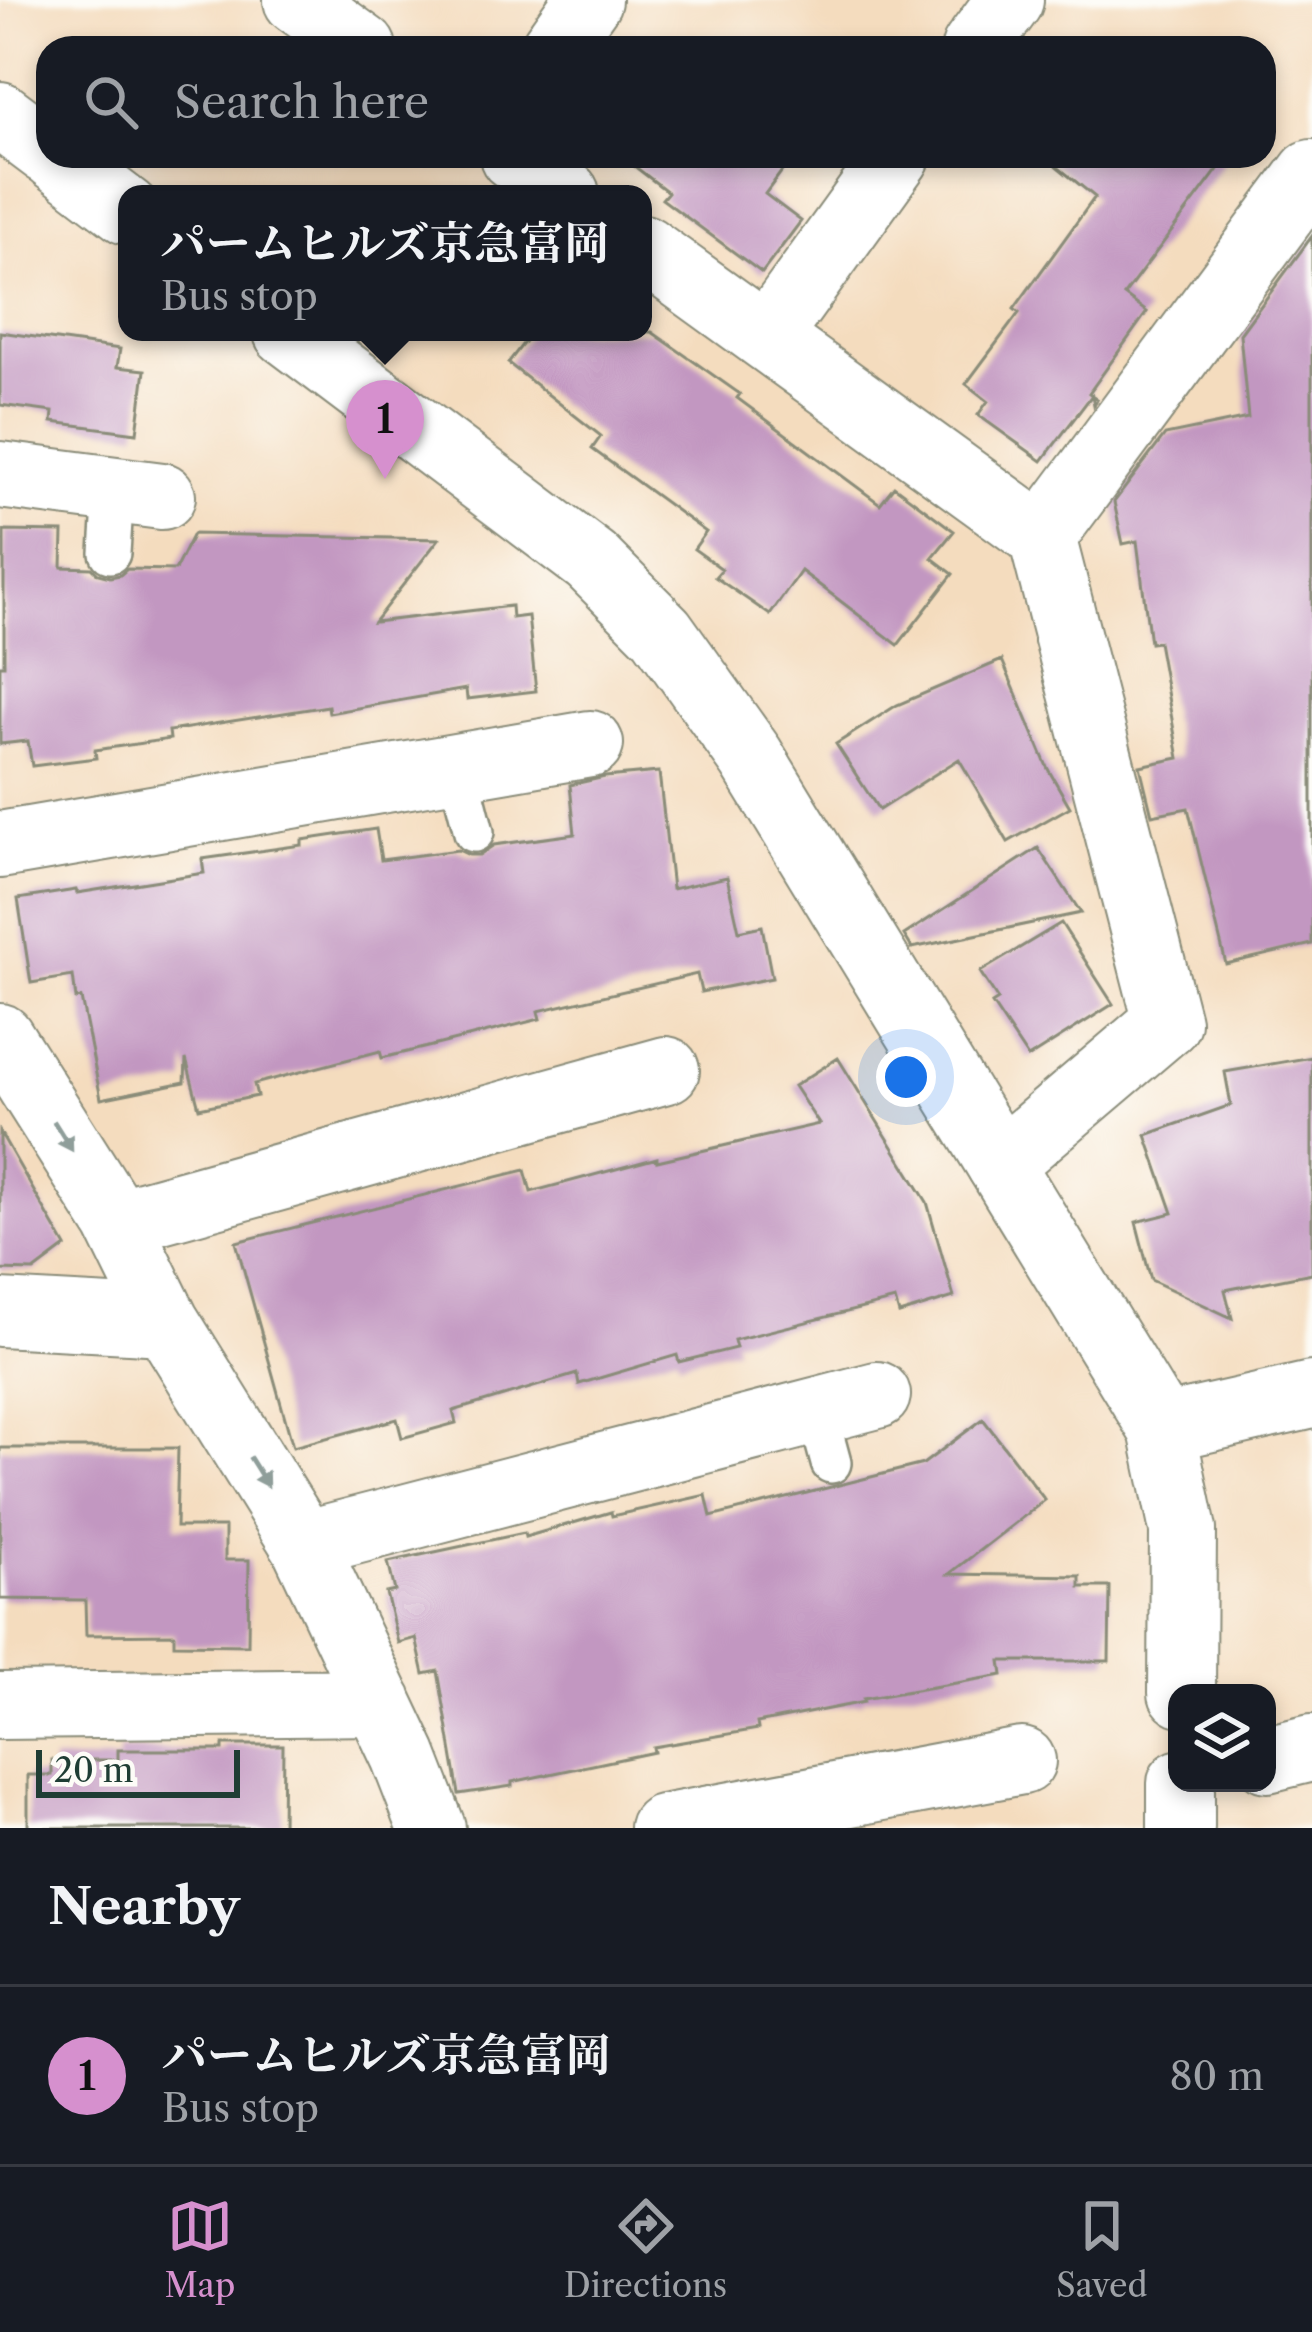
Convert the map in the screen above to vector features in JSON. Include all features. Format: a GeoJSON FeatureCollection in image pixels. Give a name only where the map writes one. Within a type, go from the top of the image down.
{"type":"FeatureCollection","features":[{"type":"Feature","properties":{"kind":"street"},"geometry":{"type":"LineString","coordinates":[[297,0],[346,36]]}},
{"type":"Feature","properties":{"kind":"street"},"geometry":{"type":"LineString","coordinates":[[562,36],[587,0]]}},
{"type":"Feature","properties":{"kind":"street"},"geometry":{"type":"LineString","coordinates":[[984,36],[1010,0]]}},
{"type":"Feature","properties":{"kind":"street"},"geometry":{"type":"LineString","coordinates":[[0,115],[36,142]]}},
{"type":"Feature","properties":{"kind":"street"},"geometry":{"type":"LineString","coordinates":[[71,168],[118,204]]}},
{"type":"Feature","properties":{"kind":"street"},"geometry":{"type":"LineString","coordinates":[[766,336],[888,168]]}},
{"type":"Feature","properties":{"kind":"street"},"geometry":{"type":"LineString","coordinates":[[1042,537],[1312,173]]}},
{"type":"Feature","properties":{"kind":"street"},"geometry":{"type":"LineString","coordinates":[[652,254],[1042,537],[1167,1022],[1000,1164]]}},
{"type":"Feature","properties":{"kind":"street"},"geometry":{"type":"LineString","coordinates":[[299,341],[590,561],[662,632],[751,757],[1162,1429],[1183,1530],[1182,1684]]}},
{"type":"Feature","properties":{"kind":"street"},"geometry":{"type":"LineString","coordinates":[[0,476],[129,513]]}},
{"type":"Feature","properties":{"kind":"street"},"geometry":{"type":"LineString","coordinates":[[0,845],[590,744]]}},
{"type":"Feature","properties":{"kind":"street"},"geometry":{"type":"LineString","coordinates":[[0,1037],[117,1222],[166,1322],[304,1544],[404,1756],[432,1828]]}},
{"type":"Feature","properties":{"kind":"street"},"geometry":{"type":"LineString","coordinates":[[117,1222],[666,1070]]}},
{"type":"Feature","properties":{"kind":"street"},"geometry":{"type":"LineString","coordinates":[[0,1313],[166,1322]]}},
{"type":"Feature","properties":{"kind":"street"},"geometry":{"type":"LineString","coordinates":[[1162,1429],[1312,1395]]}},
{"type":"Feature","properties":{"kind":"street"},"geometry":{"type":"LineString","coordinates":[[304,1544],[842,1423]]}},
{"type":"Feature","properties":{"kind":"street"},"geometry":{"type":"LineString","coordinates":[[0,1706],[379,1702]]}},
{"type":"Feature","properties":{"kind":"street"},"geometry":{"type":"LineString","coordinates":[[1276,1757],[1312,1748]]}},
{"type":"Feature","properties":{"kind":"street"},"geometry":{"type":"LineString","coordinates":[[663,1828],[1022,1761]]}},
{"type":"Feature","properties":{"kind":"street"},"geometry":{"type":"LineString","coordinates":[[1181,1792],[1181,1828]]}},
{"type":"Feature","properties":{"kind":"lane"},"geometry":{"type":"LineString","coordinates":[[457,766],[474,832]]}},
{"type":"Feature","properties":{"kind":"building"},"geometry":{"type":"Polygon","coordinates":[[[637,168],[784,168],[765,194],[801,221],[762,273],[662,199],[668,192],[637,168]]]}},
{"type":"Feature","properties":{"kind":"building"},"geometry":{"type":"Polygon","coordinates":[[[1059,168],[1219,168],[1124,295],[1147,312],[1042,461],[978,415],[988,401],[966,384],[1095,197],[1059,168]]]}},
{"type":"Feature","properties":{"kind":"building"},"geometry":{"type":"Polygon","coordinates":[[[1312,236],[1312,944],[1226,964],[1188,808],[1152,815],[1140,766],[1179,758],[1158,642],[1150,643],[1137,541],[1123,544],[1114,502],[1165,435],[1248,418],[1240,334],[1312,236]]]}},
{"type":"Feature","properties":{"kind":"building"},"geometry":{"type":"Polygon","coordinates":[[[0,332],[120,349],[117,367],[145,370],[137,433],[52,422],[53,412],[0,405],[0,332]]]}},
{"type":"Feature","properties":{"kind":"building"},"geometry":{"type":"Polygon","coordinates":[[[652,332],[880,504],[894,486],[954,531],[932,558],[953,574],[898,645],[801,571],[770,615],[715,577],[722,569],[694,549],[706,532],[592,449],[601,436],[508,363],[525,341],[652,341],[652,332]]]}},
{"type":"Feature","properties":{"kind":"building"},"geometry":{"type":"Polygon","coordinates":[[[4,531],[63,532],[62,567],[92,568],[110,577],[127,569],[175,570],[193,534],[439,539],[374,622],[511,606],[512,618],[528,616],[536,691],[467,699],[466,689],[329,713],[328,706],[169,731],[170,739],[95,750],[96,758],[32,766],[28,741],[0,744],[4,531]]]}},
{"type":"Feature","properties":{"kind":"building"},"geometry":{"type":"Polygon","coordinates":[[[1002,660],[1048,769],[1070,807],[1008,842],[959,759],[879,810],[836,744],[897,705],[1002,660]]]}},
{"type":"Feature","properties":{"kind":"building"},"geometry":{"type":"Polygon","coordinates":[[[659,772],[672,889],[727,877],[739,931],[762,926],[772,978],[701,992],[697,974],[538,1011],[540,1019],[436,1045],[382,1058],[380,1051],[254,1084],[257,1096],[199,1108],[186,1059],[185,1082],[101,1099],[73,976],[31,983],[18,899],[204,873],[202,859],[376,829],[381,860],[458,850],[479,855],[494,845],[575,834],[570,785],[659,772]]]}},
{"type":"Feature","properties":{"kind":"building"},"geometry":{"type":"Polygon","coordinates":[[[1038,848],[1081,913],[912,948],[904,935],[1038,848]]]}},
{"type":"Feature","properties":{"kind":"building"},"geometry":{"type":"Polygon","coordinates":[[[1061,923],[1113,1004],[1028,1058],[992,1004],[998,1000],[980,972],[1061,923]]]}},
{"type":"Feature","properties":{"kind":"building"},"geometry":{"type":"Polygon","coordinates":[[[1312,1057],[1312,1273],[1225,1290],[1232,1318],[1151,1280],[1136,1222],[1173,1213],[1146,1135],[1231,1105],[1225,1072],[1312,1057]]]}},
{"type":"Feature","properties":{"kind":"building"},"geometry":{"type":"Polygon","coordinates":[[[838,1058],[927,1202],[954,1297],[899,1314],[895,1300],[734,1340],[736,1348],[679,1362],[677,1355],[579,1384],[577,1374],[453,1411],[456,1423],[402,1438],[397,1419],[293,1447],[236,1242],[525,1170],[531,1192],[657,1158],[819,1124],[794,1086],[838,1058]]]}},
{"type":"Feature","properties":{"kind":"building"},"geometry":{"type":"Polygon","coordinates":[[[0,1132],[66,1247],[34,1271],[0,1270],[0,1132]]]}},
{"type":"Feature","properties":{"kind":"building"},"geometry":{"type":"Polygon","coordinates":[[[983,1419],[1045,1500],[949,1574],[1080,1576],[1080,1587],[1110,1587],[1109,1661],[1001,1661],[1003,1675],[863,1699],[757,1723],[758,1729],[653,1747],[654,1752],[459,1794],[438,1671],[424,1674],[416,1638],[398,1643],[386,1593],[395,1591],[388,1562],[524,1533],[525,1537],[611,1512],[612,1516],[706,1495],[711,1517],[923,1464],[983,1419]]]}},
{"type":"Feature","properties":{"kind":"building"},"geometry":{"type":"Polygon","coordinates":[[[0,1448],[178,1448],[176,1527],[225,1527],[225,1560],[249,1560],[248,1645],[174,1644],[174,1634],[86,1635],[85,1600],[0,1599],[0,1448]]]}},
{"type":"Feature","properties":{"kind":"building"},"geometry":{"type":"Polygon","coordinates":[[[223,1745],[283,1745],[282,1828],[28,1828],[28,1775],[52,1775],[52,1760],[118,1760],[118,1750],[223,1750],[223,1745]]]}},
{"type":"Feature","properties":{"kind":"place","name":"パームヒルズ京急富岡"},"geometry":{"type":"Point","coordinates":[385,479]}}]}
